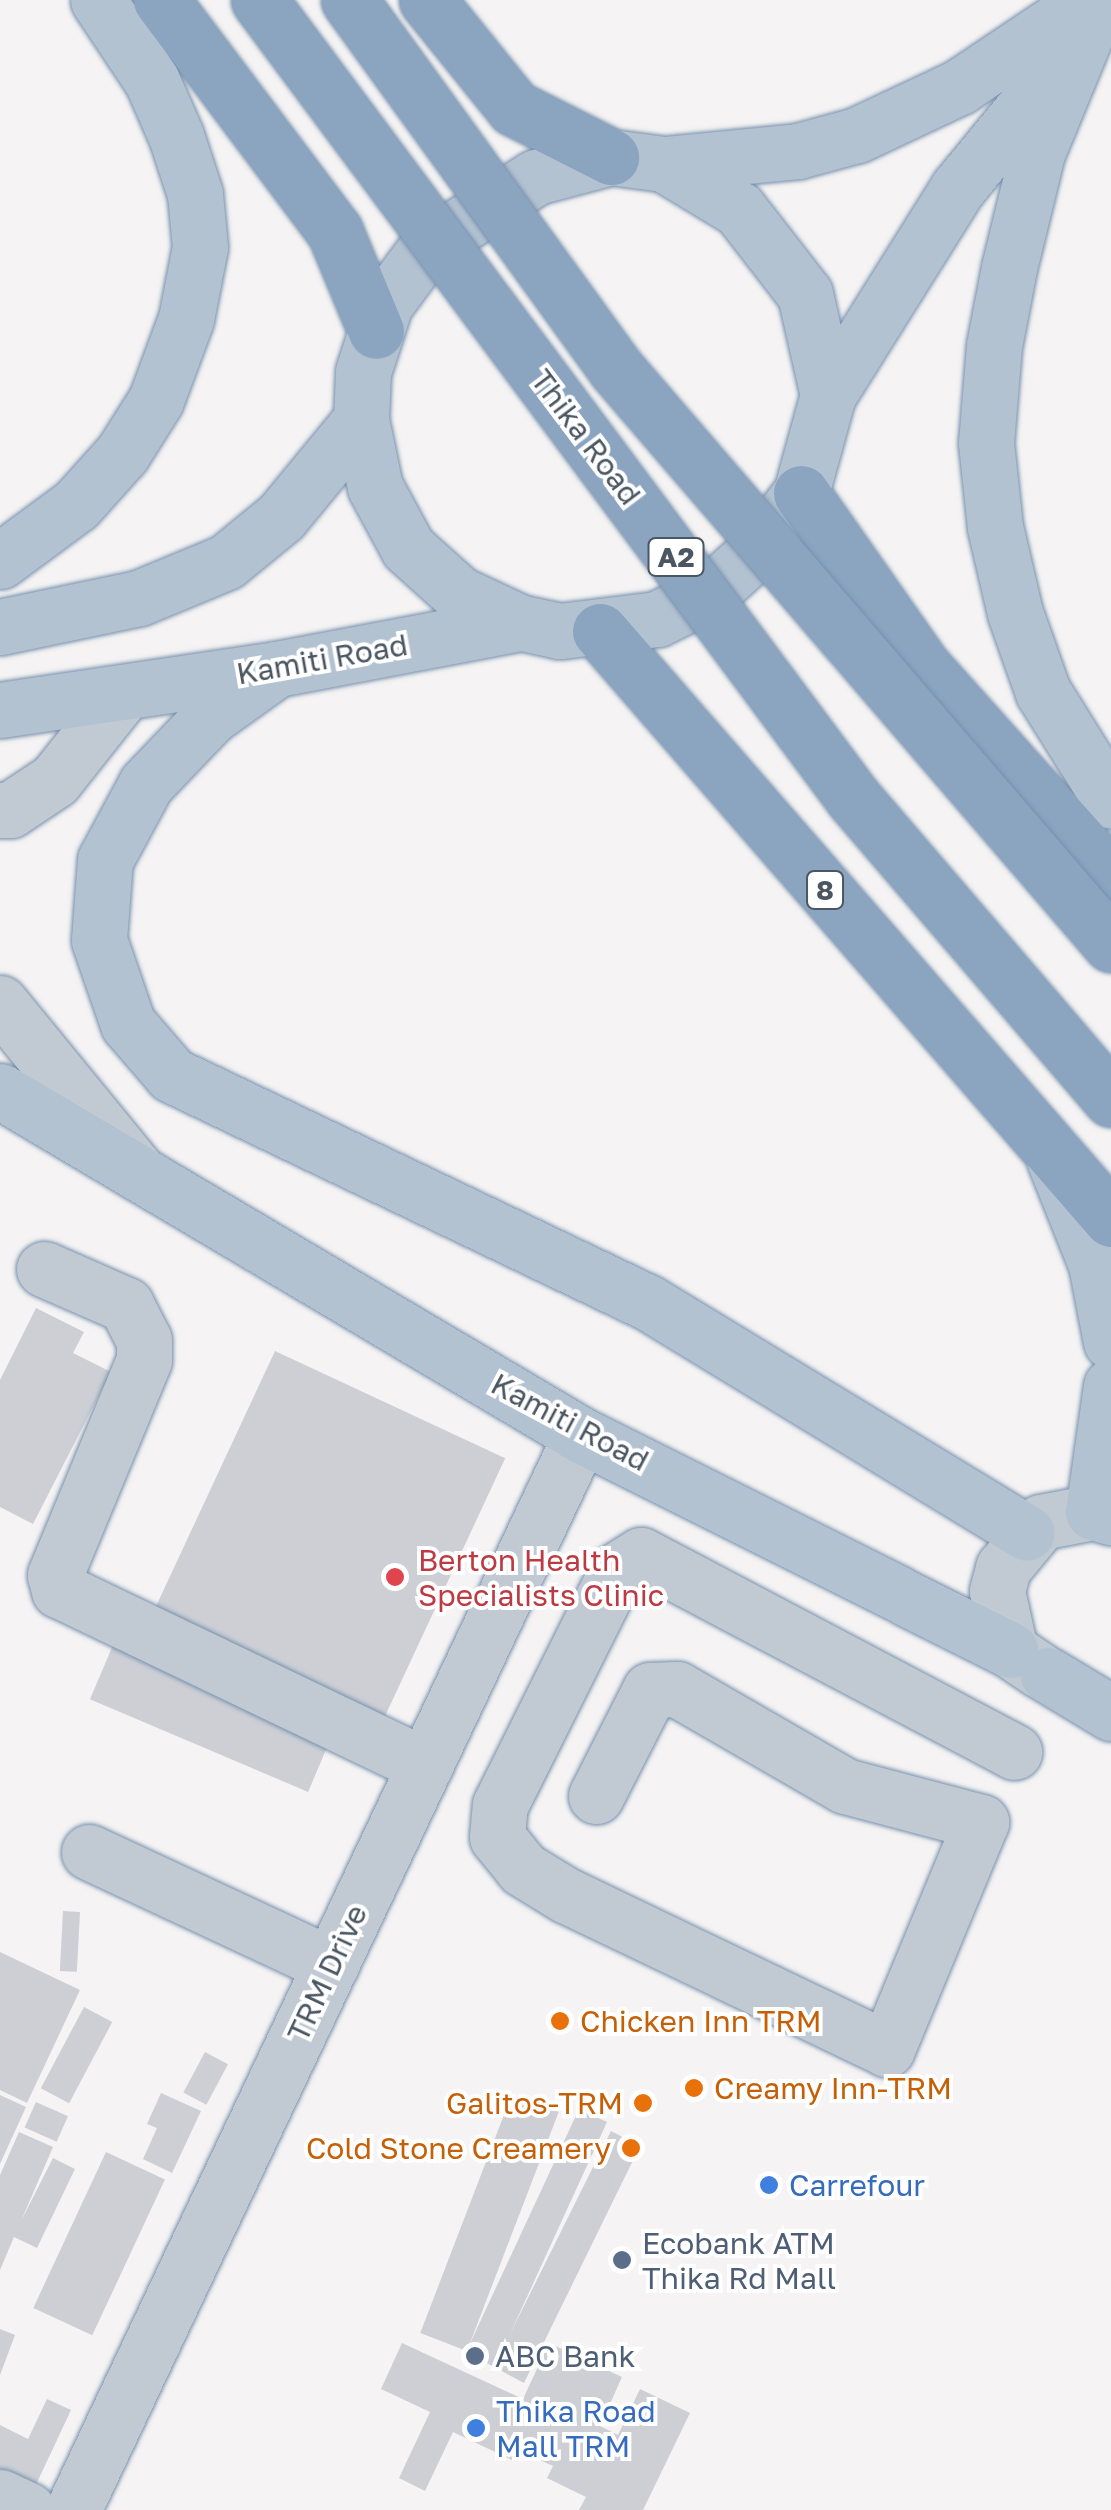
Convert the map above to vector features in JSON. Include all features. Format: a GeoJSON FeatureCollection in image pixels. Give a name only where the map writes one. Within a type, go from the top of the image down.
{"type":"FeatureCollection","features":[{"type":"Feature","properties":{"kind":"highway"},"geometry":{"type":"LineString","coordinates":[[161,0],[335,232],[376,331]]}},
{"type":"Feature","properties":{"kind":"highway","name":"Thika Road"},"geometry":{"type":"LineString","coordinates":[[259,0],[854,799],[1111,1099]]}},
{"type":"Feature","properties":{"kind":"highway","name":"A2"},"geometry":{"type":"LineString","coordinates":[[349,0],[616,368],[1111,944]]}},
{"type":"Feature","properties":{"kind":"highway"},"geometry":{"type":"LineString","coordinates":[[426,0],[514,108],[611,157]]}},
{"type":"Feature","properties":{"kind":"highway"},"geometry":{"type":"LineString","coordinates":[[801,493],[923,667],[1111,877]]}},
{"type":"Feature","properties":{"kind":"highway","name":"8"},"geometry":{"type":"LineString","coordinates":[[600,631],[1111,1219]]}},
{"type":"Feature","properties":{"kind":"main road"},"geometry":{"type":"LineString","coordinates":[[0,561],[76,505],[122,454],[156,400],[186,319],[200,247],[195,194],[176,136],[152,80],[98,0]]}},
{"type":"Feature","properties":{"kind":"main road"},"geometry":{"type":"LineString","coordinates":[[1095,12],[958,188],[828,394],[801,493],[752,554],[710,592],[657,620],[600,631],[521,624],[459,594],[408,548],[375,488],[361,420],[363,372],[386,304],[428,246],[536,177],[611,157],[664,164],[798,151],[856,135],[959,88],[1095,12]]}},
{"type":"Feature","properties":{"kind":"main road"},"geometry":{"type":"LineString","coordinates":[[1095,12],[1038,153],[1018,230],[994,346],[986,443],[995,527],[1015,613],[1043,692],[1111,801]]}},
{"type":"Feature","properties":{"kind":"main road"},"geometry":{"type":"LineString","coordinates":[[664,164],[739,208],[778,252],[806,294],[828,394]]}},
{"type":"Feature","properties":{"kind":"main road"},"geometry":{"type":"LineString","coordinates":[[0,627],[139,598],[226,562],[281,516],[361,420]]}},
{"type":"Feature","properties":{"kind":"main road","name":"Kamiti Road"},"geometry":{"type":"LineString","coordinates":[[0,710],[277,669],[521,624]]}},
{"type":"Feature","properties":{"kind":"main road"},"geometry":{"type":"LineString","coordinates":[[277,669],[210,717],[146,784],[105,860],[98,940],[128,1024],[172,1075],[649,1303],[1027,1533]]}},
{"type":"Feature","properties":{"kind":"main road","name":"Kamiti Road"},"geometry":{"type":"LineString","coordinates":[[0,1091],[581,1435],[1029,1663]]}},
{"type":"Feature","properties":{"kind":"main road"},"geometry":{"type":"LineString","coordinates":[[1050,1149],[1096,1264],[1111,1342]]}},
{"type":"Feature","properties":{"kind":"main road"},"geometry":{"type":"LineString","coordinates":[[1102,1515],[1111,1386]]}},
{"type":"Feature","properties":{"kind":"main road"},"geometry":{"type":"LineString","coordinates":[[1029,1663],[1069,1678],[1111,1668]]}},
{"type":"Feature","properties":{"kind":"main road"},"geometry":{"type":"LineString","coordinates":[[1029,1663],[1111,1713]]}},
{"type":"Feature","properties":{"kind":"street"},"geometry":{"type":"LineString","coordinates":[[0,810],[10,810],[55,780],[124,693]]}},
{"type":"Feature","properties":{"kind":"street","name":"Kamiti Road"},"geometry":{"type":"LineString","coordinates":[[0,1002],[140,1174]]}},
{"type":"Feature","properties":{"kind":"street"},"geometry":{"type":"LineString","coordinates":[[44,1269],[126,1304],[144,1340],[144,1360],[55,1574],[59,1590],[425,1765]]}},
{"type":"Feature","properties":{"kind":"street","name":"TRM Drive"},"geometry":{"type":"LineString","coordinates":[[73,2510],[581,1435]]}},
{"type":"Feature","properties":{"kind":"street"},"geometry":{"type":"LineString","coordinates":[[1014,1752],[641,1555],[617,1570],[572,1657],[500,1805],[497,1838],[523,1869],[567,1896],[887,2049],[1014,1752],[1029,1663],[997,1591],[1003,1568],[1027,1533],[1058,1515],[1102,1515]]}},
{"type":"Feature","properties":{"kind":"street"},"geometry":{"type":"LineString","coordinates":[[494,1621],[572,1657]]}},
{"type":"Feature","properties":{"kind":"street"},"geometry":{"type":"LineString","coordinates":[[596,1796],[650,1690],[677,1689],[844,1786],[981,1822]]}},
{"type":"Feature","properties":{"kind":"street"},"geometry":{"type":"LineString","coordinates":[[89,1852],[331,1965]]}},
{"type":"Feature","properties":{"kind":"street"},"geometry":{"type":"LineString","coordinates":[[0,2497],[28,2510]]}},
{"type":"Feature","properties":{"kind":"building"},"geometry":{"type":"Polygon","coordinates":[[[36,1308],[84,1332],[73,1353],[111,1372],[33,1524],[0,1507],[0,1380],[36,1308]]]}},
{"type":"Feature","properties":{"kind":"building"},"geometry":{"type":"Polygon","coordinates":[[[275,1351],[505,1458],[382,1723],[152,1616],[275,1351]]]}},
{"type":"Feature","properties":{"kind":"building"},"geometry":{"type":"Polygon","coordinates":[[[113,1645],[331,1738],[308,1792],[90,1699],[113,1645]]]}},
{"type":"Feature","properties":{"kind":"building"},"geometry":{"type":"Polygon","coordinates":[[[63,1911],[80,1912],[77,1972],[60,1971],[63,1911]]]}},
{"type":"Feature","properties":{"kind":"building"},"geometry":{"type":"Polygon","coordinates":[[[0,1952],[80,1990],[27,2103],[0,2090],[0,1952]]]}},
{"type":"Feature","properties":{"kind":"building"},"geometry":{"type":"Polygon","coordinates":[[[84,2007],[112,2022],[69,2103],[41,2088],[84,2007]]]}},
{"type":"Feature","properties":{"kind":"building"},"geometry":{"type":"Polygon","coordinates":[[[205,2052],[228,2064],[206,2105],[183,2093],[205,2052]]]}},
{"type":"Feature","properties":{"kind":"building"},"geometry":{"type":"Polygon","coordinates":[[[161,2093],[201,2111],[172,2173],[143,2159],[157,2128],[147,2124],[161,2093]]]}},
{"type":"Feature","properties":{"kind":"building"},"geometry":{"type":"Polygon","coordinates":[[[512,2094],[559,2112],[467,2351],[420,2333],[512,2094]]]}},
{"type":"Feature","properties":{"kind":"building"},"geometry":{"type":"Polygon","coordinates":[[[0,2095],[26,2107],[0,2164],[0,2095]]]}},
{"type":"Feature","properties":{"kind":"building"},"geometry":{"type":"Polygon","coordinates":[[[36,2102],[68,2116],[57,2142],[25,2128],[36,2102]]]}},
{"type":"Feature","properties":{"kind":"building"},"geometry":{"type":"Polygon","coordinates":[[[579,2109],[607,2122],[510,2334],[611,2131],[640,2146],[524,2383],[466,2352],[579,2109]]]}},
{"type":"Feature","properties":{"kind":"building"},"geometry":{"type":"Polygon","coordinates":[[[19,2132],[53,2147],[21,2221],[53,2158],[75,2169],[37,2248],[14,2237],[0,2270],[0,2175],[19,2132]]]}},
{"type":"Feature","properties":{"kind":"building"},"geometry":{"type":"Polygon","coordinates":[[[106,2152],[165,2179],[92,2335],[33,2308],[106,2152]]]}},
{"type":"Feature","properties":{"kind":"building"},"geometry":{"type":"Polygon","coordinates":[[[0,2329],[15,2335],[0,2375],[0,2329]]]}},
{"type":"Feature","properties":{"kind":"building"},"geometry":{"type":"Polygon","coordinates":[[[402,2343],[523,2399],[549,2343],[622,2377],[600,2426],[618,2435],[640,2389],[690,2413],[643,2510],[579,2510],[586,2497],[547,2478],[553,2466],[520,2451],[514,2461],[453,2432],[425,2491],[399,2478],[430,2412],[381,2389],[402,2343]]]}},
{"type":"Feature","properties":{"kind":"building"},"geometry":{"type":"Polygon","coordinates":[[[47,2399],[71,2410],[34,2489],[0,2473],[0,2425],[28,2439],[47,2399]]]}},
{"type":"Feature","properties":{"kind":"place","name":"Berton Health Specialists Clinic"},"geometry":{"type":"Point","coordinates":[395,1577]}},
{"type":"Feature","properties":{"kind":"place","name":"Chicken Inn TRM"},"geometry":{"type":"Point","coordinates":[560,2021]}},
{"type":"Feature","properties":{"kind":"place","name":"Creamy Inn-TRM"},"geometry":{"type":"Point","coordinates":[694,2088]}},
{"type":"Feature","properties":{"kind":"place","name":"Galitos-TRM"},"geometry":{"type":"Point","coordinates":[643,2103]}},
{"type":"Feature","properties":{"kind":"place","name":"Cold Stone Creamery"},"geometry":{"type":"Point","coordinates":[631,2148]}},
{"type":"Feature","properties":{"kind":"place","name":"Carrefour"},"geometry":{"type":"Point","coordinates":[769,2185]}},
{"type":"Feature","properties":{"kind":"place","name":"Ecobank ATM Thika Rd Mall"},"geometry":{"type":"Point","coordinates":[622,2260]}},
{"type":"Feature","properties":{"kind":"place","name":"ABC Bank"},"geometry":{"type":"Point","coordinates":[475,2356]}},
{"type":"Feature","properties":{"kind":"place","name":"Thika Road Mall TRM"},"geometry":{"type":"Point","coordinates":[476,2428]}}]}
